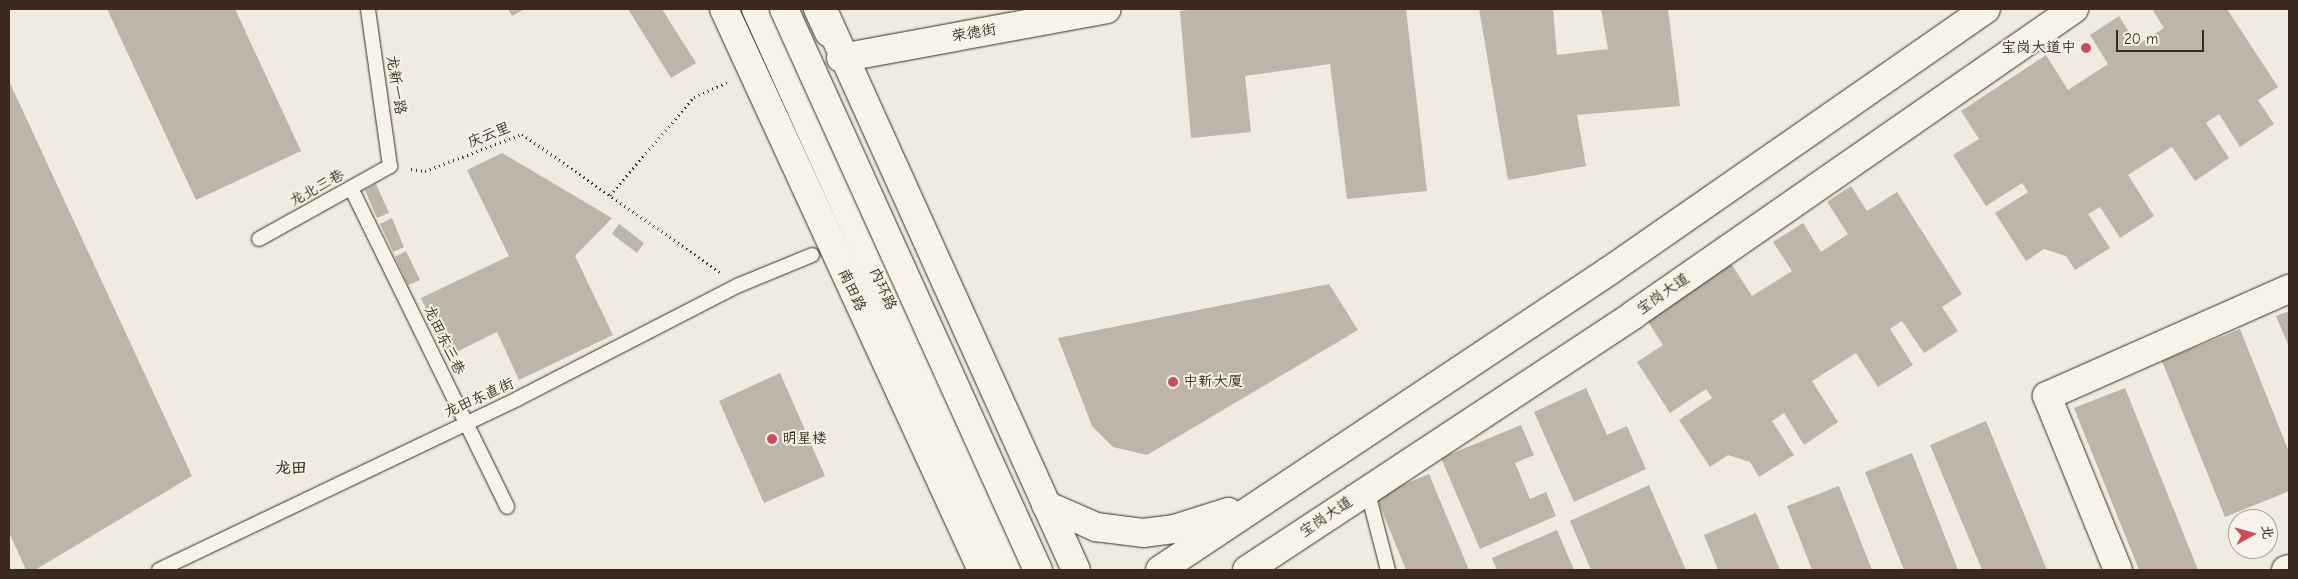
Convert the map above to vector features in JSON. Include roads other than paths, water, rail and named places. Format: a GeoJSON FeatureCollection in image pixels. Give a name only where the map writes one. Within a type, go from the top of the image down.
{"type":"FeatureCollection","features":[{"type":"Feature","properties":{"kind":"main road","name":"南田路"},"geometry":{"type":"LineString","coordinates":[[724,9],[982,570]]}},
{"type":"Feature","properties":{"kind":"main road","name":"内环路"},"geometry":{"type":"LineString","coordinates":[[756,9],[1010,570]]}},
{"type":"Feature","properties":{"kind":"main road"},"geometry":{"type":"LineString","coordinates":[[780,9],[1036,570]]}},
{"type":"Feature","properties":{"kind":"main road","name":"内环路"},"geometry":{"type":"LineString","coordinates":[[784,9],[1036,570]]}},
{"type":"Feature","properties":{"kind":"main road","name":"荣德街"},"geometry":{"type":"LineString","coordinates":[[841,58],[1107,9]]}},
{"type":"Feature","properties":{"kind":"main road"},"geometry":{"type":"LineString","coordinates":[[1160,570],[1608,271],[1986,9]]}},
{"type":"Feature","properties":{"kind":"main road","name":"宝岗大道"},"geometry":{"type":"LineString","coordinates":[[1247,570],[1263,562],[1368,489],[1642,309],[2074,9]]}},
{"type":"Feature","properties":{"kind":"main road"},"geometry":{"type":"LineString","coordinates":[[823,17],[850,163]]}},
{"type":"Feature","properties":{"kind":"main road"},"geometry":{"type":"LineString","coordinates":[[823,17],[1076,570]]}},
{"type":"Feature","properties":{"kind":"main road"},"geometry":{"type":"LineString","coordinates":[[872,127],[891,251]]}},
{"type":"Feature","properties":{"kind":"main road"},"geometry":{"type":"LineString","coordinates":[[2118,570],[2047,396],[2289,289]]}},
{"type":"Feature","properties":{"kind":"main road"},"geometry":{"type":"LineString","coordinates":[[922,319],[985,369]]}},
{"type":"Feature","properties":{"kind":"main road"},"geometry":{"type":"LineString","coordinates":[[952,386],[1016,438]]}},
{"type":"Feature","properties":{"kind":"main road"},"geometry":{"type":"LineString","coordinates":[[1046,505],[1096,526],[1143,533],[1208,521],[1273,493]]}},
{"type":"Feature","properties":{"kind":"main road"},"geometry":{"type":"LineString","coordinates":[[956,513],[968,570]]}},
{"type":"Feature","properties":{"kind":"lane","name":"龙新一路"},"geometry":{"type":"LineString","coordinates":[[368,9],[390,166]]}},
{"type":"Feature","properties":{"kind":"lane","name":"龙北三巷"},"geometry":{"type":"LineString","coordinates":[[259,239],[390,166]]}},
{"type":"Feature","properties":{"kind":"lane","name":"龙田东三巷"},"geometry":{"type":"LineString","coordinates":[[351,188],[507,507]]}},
{"type":"Feature","properties":{"kind":"lane","name":"龙田东直街"},"geometry":{"type":"LineString","coordinates":[[159,570],[466,421],[739,285],[812,255]]}},
{"type":"Feature","properties":{"kind":"lane"},"geometry":{"type":"LineString","coordinates":[[1368,489],[1388,570]]}},
{"type":"Feature","properties":{"kind":"place","name":"宝岗大道中"},"geometry":{"type":"Point","coordinates":[2086,48]}},
{"type":"Feature","properties":{"kind":"place","name":"中新大厦"},"geometry":{"type":"Point","coordinates":[1173,382]}},
{"type":"Feature","properties":{"kind":"place","name":"明星楼"},"geometry":{"type":"Point","coordinates":[772,439]}},
{"type":"Feature","properties":{"kind":"district","name":"龙田"},"geometry":{"type":"Point","coordinates":[291,468]}}]}
